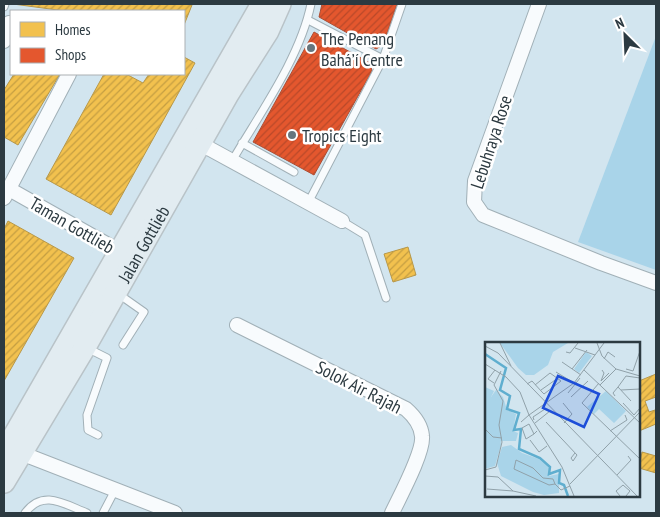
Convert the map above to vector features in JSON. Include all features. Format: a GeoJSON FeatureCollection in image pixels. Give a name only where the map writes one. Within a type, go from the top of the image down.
{"type":"FeatureCollection","features":[{"type":"Feature","properties":{"kind":"main road","name":"Jalan Gottlieb"},"geometry":{"type":"LineString","coordinates":[[4,482],[9,450],[127,256],[194,139],[262,4]]}},
{"type":"Feature","properties":{"kind":"main road","name":"Jalan Gottlieb"},"geometry":{"type":"LineString","coordinates":[[194,139],[268,31],[280,4]]}},
{"type":"Feature","properties":{"kind":"main road","name":"Jalan Gottlieb"},"geometry":{"type":"LineString","coordinates":[[9,450],[85,346],[116,292],[127,256]]}},
{"type":"Feature","properties":{"kind":"street","name":"Lebuhraya Rose"},"geometry":{"type":"LineString","coordinates":[[539,4],[475,181],[474,202],[483,216],[656,283]]}},
{"type":"Feature","properties":{"kind":"street"},"geometry":{"type":"LineString","coordinates":[[4,41],[8,23]]}},
{"type":"Feature","properties":{"kind":"street","name":"Taman Gottlieb"},"geometry":{"type":"LineString","coordinates":[[68,75],[6,193],[127,256]]}},
{"type":"Feature","properties":{"kind":"street"},"geometry":{"type":"LineString","coordinates":[[194,139],[342,221]]}},
{"type":"Feature","properties":{"kind":"street","name":"Solok Air Rajah"},"geometry":{"type":"LineString","coordinates":[[237,325],[406,409],[414,416],[423,436],[420,450],[392,513]]}},
{"type":"Feature","properties":{"kind":"street"},"geometry":{"type":"LineString","coordinates":[[9,450],[175,513]]}},
{"type":"Feature","properties":{"kind":"lane"},"geometry":{"type":"LineString","coordinates":[[232,161],[289,62],[308,20],[311,4]]}},
{"type":"Feature","properties":{"kind":"lane"},"geometry":{"type":"LineString","coordinates":[[308,203],[383,59],[402,4]]}},
{"type":"Feature","properties":{"kind":"lane"},"geometry":{"type":"LineString","coordinates":[[308,20],[383,59]]}},
{"type":"Feature","properties":{"kind":"lane"},"geometry":{"type":"LineString","coordinates":[[242,143],[294,172]]}},
{"type":"Feature","properties":{"kind":"lane"},"geometry":{"type":"LineString","coordinates":[[342,221],[365,235],[386,298]]}},
{"type":"Feature","properties":{"kind":"lane"},"geometry":{"type":"LineString","coordinates":[[116,292],[144,312],[123,345]]}},
{"type":"Feature","properties":{"kind":"lane"},"geometry":{"type":"LineString","coordinates":[[85,346],[107,358],[87,415],[88,430],[98,435]]}},
{"type":"Feature","properties":{"kind":"lane"},"geometry":{"type":"LineString","coordinates":[[102,513],[114,490]]}},
{"type":"Feature","properties":{"kind":"lane"},"geometry":{"type":"LineString","coordinates":[[26,513],[32,505],[41,500],[52,500],[86,513]]}},
{"type":"Feature","properties":{"kind":"shaded area"},"geometry":{"type":"Polygon","coordinates":[[[656,36],[656,270],[578,242],[656,36]]]}},
{"type":"Feature","properties":{"kind":"building: Homes"},"geometry":{"type":"Polygon","coordinates":[[[13,4],[192,5],[185,22],[185,10],[58,10],[13,4]]]}},
{"type":"Feature","properties":{"kind":"building: Homes"},"geometry":{"type":"Polygon","coordinates":[[[185,58],[195,63],[111,215],[46,179],[103,75],[128,75],[143,83],[148,75],[185,75],[185,58]]]}},
{"type":"Feature","properties":{"kind":"building: Homes"},"geometry":{"type":"Polygon","coordinates":[[[13,75],[59,75],[18,145],[4,137],[4,90],[13,75]]]}},
{"type":"Feature","properties":{"kind":"building: Homes"},"geometry":{"type":"Polygon","coordinates":[[[8,221],[74,258],[4,381],[4,229],[8,221]]]}},
{"type":"Feature","properties":{"kind":"building: Homes"},"geometry":{"type":"Polygon","coordinates":[[[408,247],[416,275],[393,282],[384,254],[408,247]]]}},
{"type":"Feature","properties":{"kind":"building: Homes"},"geometry":{"type":"Polygon","coordinates":[[[656,374],[656,397],[645,401],[649,412],[655,410],[656,424],[640,431],[640,381],[656,374]]]}},
{"type":"Feature","properties":{"kind":"building: Homes"},"geometry":{"type":"Polygon","coordinates":[[[642,452],[656,456],[656,473],[640,468],[642,452]]]}},
{"type":"Feature","properties":{"kind":"building: Shops"},"geometry":{"type":"Polygon","coordinates":[[[322,4],[397,4],[383,45],[376,49],[319,17],[322,4]]]}},
{"type":"Feature","properties":{"kind":"building: Shops"},"geometry":{"type":"Polygon","coordinates":[[[314,32],[370,63],[372,71],[314,175],[253,142],[314,32]]]}},
{"type":"Feature","properties":{"kind":"place","name":"The Penang Bahá’í Centre"},"geometry":{"type":"Point","coordinates":[311,48]}},
{"type":"Feature","properties":{"kind":"place","name":"Tropics Eight"},"geometry":{"type":"Point","coordinates":[292,135]}}]}
